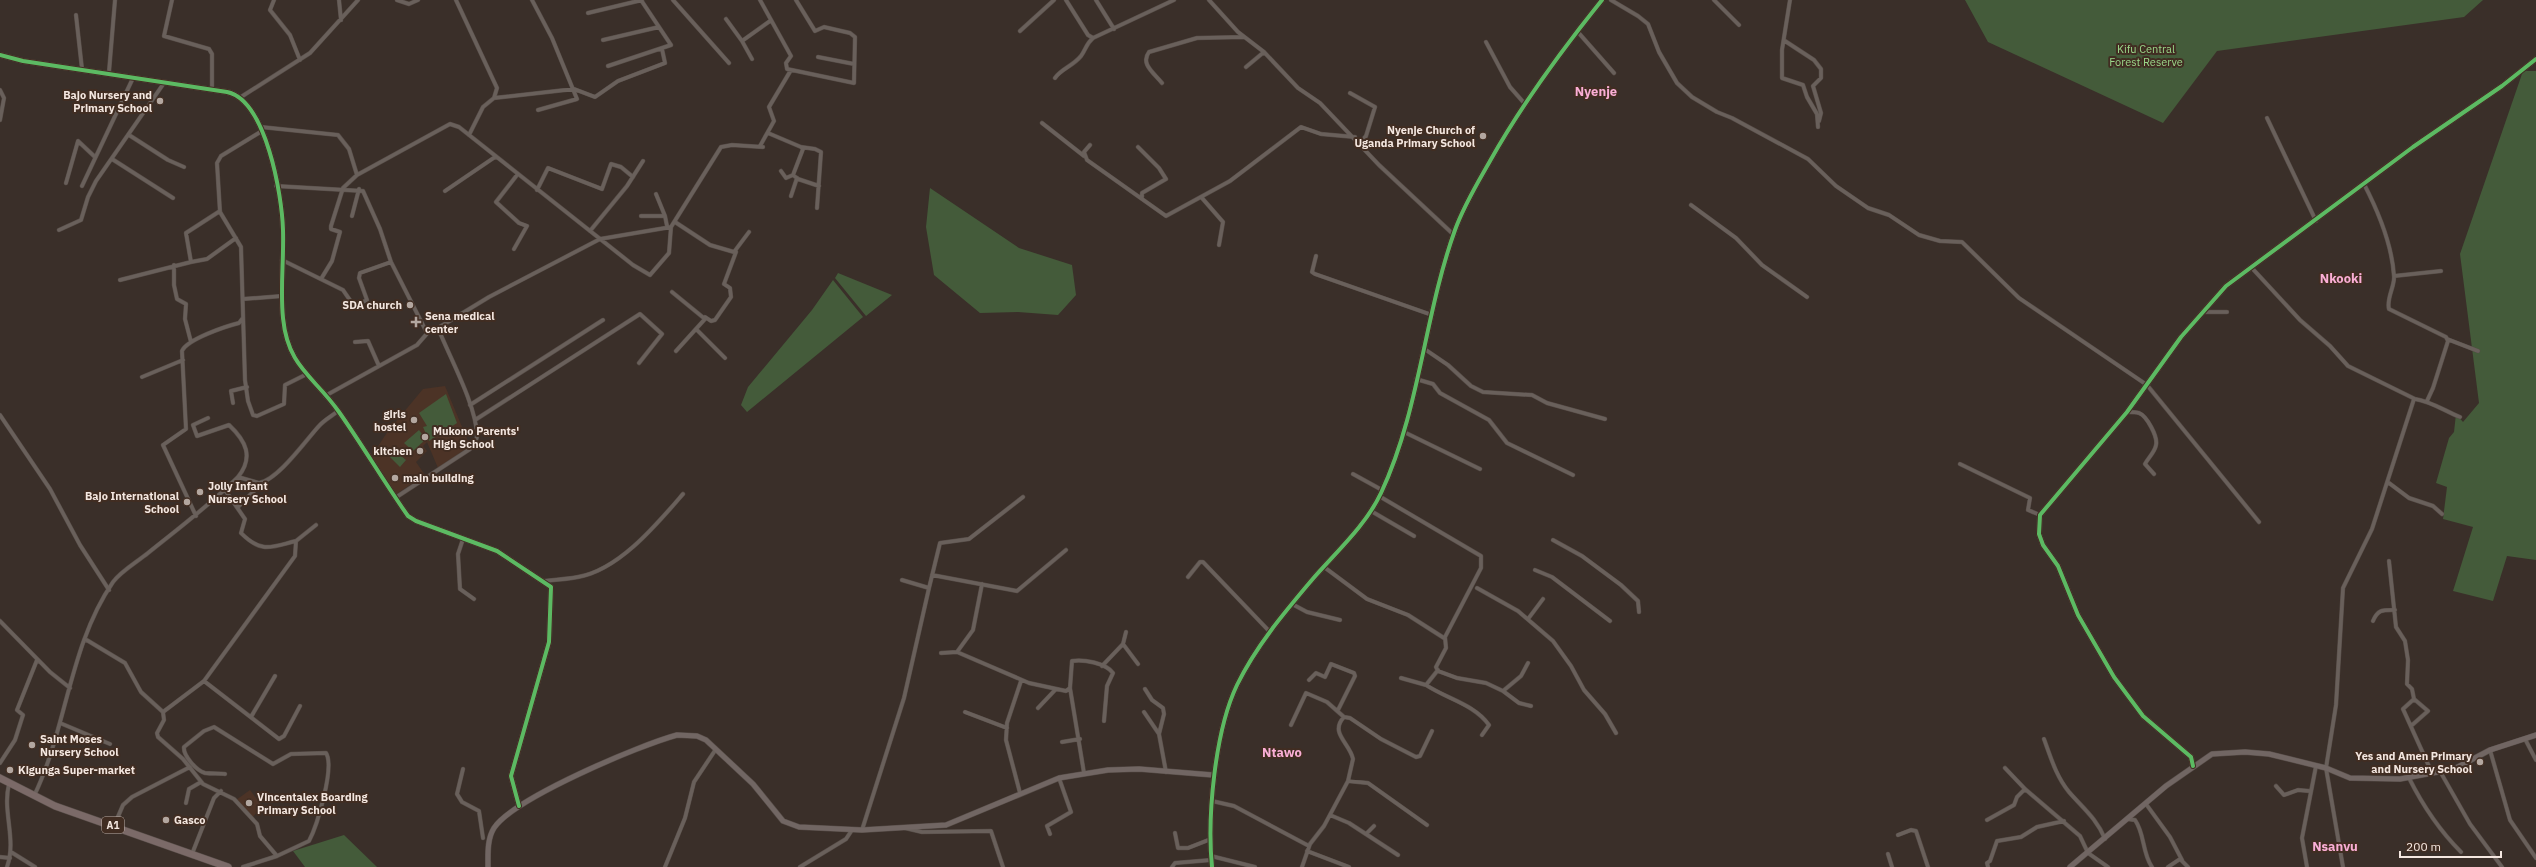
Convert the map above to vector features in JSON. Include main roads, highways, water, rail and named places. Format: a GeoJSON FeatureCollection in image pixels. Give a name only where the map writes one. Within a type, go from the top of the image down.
{"type":"FeatureCollection","features":[{"type":"Feature","properties":{"kind":"highway","name":"A1"},"geometry":{"type":"LineString","coordinates":[[0,778],[33,797],[228,867]]}},
{"type":"Feature","properties":{"kind":"place","name":"Bajo Nursery and Primary School"},"geometry":{"type":"Point","coordinates":[160,101]}},
{"type":"Feature","properties":{"kind":"place","name":"Nyenje Church of Uganda Primary School"},"geometry":{"type":"Point","coordinates":[1483,136]}},
{"type":"Feature","properties":{"kind":"place","name":"SDA church"},"geometry":{"type":"Point","coordinates":[410,305]}},
{"type":"Feature","properties":{"kind":"place","name":"Sena medical center"},"geometry":{"type":"Point","coordinates":[416,322]}},
{"type":"Feature","properties":{"kind":"place","name":"girls hostel"},"geometry":{"type":"Point","coordinates":[414,420]}},
{"type":"Feature","properties":{"kind":"place","name":"Mukono Parents' High School"},"geometry":{"type":"Point","coordinates":[425,437]}},
{"type":"Feature","properties":{"kind":"place","name":"kitchen"},"geometry":{"type":"Point","coordinates":[420,451]}},
{"type":"Feature","properties":{"kind":"place","name":"main building"},"geometry":{"type":"Point","coordinates":[395,478]}},
{"type":"Feature","properties":{"kind":"place","name":"Jolly Infant Nursery School"},"geometry":{"type":"Point","coordinates":[200,492]}},
{"type":"Feature","properties":{"kind":"place","name":"Bajo International School"},"geometry":{"type":"Point","coordinates":[187,502]}},
{"type":"Feature","properties":{"kind":"place","name":"Saint Moses Nursery School"},"geometry":{"type":"Point","coordinates":[32,745]}},
{"type":"Feature","properties":{"kind":"place","name":"Yes and Amen Primary and Nursery School"},"geometry":{"type":"Point","coordinates":[2480,762]}},
{"type":"Feature","properties":{"kind":"place","name":"Kigunga Super-market"},"geometry":{"type":"Point","coordinates":[10,770]}},
{"type":"Feature","properties":{"kind":"place","name":"Vincentalex Boarding Primary School"},"geometry":{"type":"Point","coordinates":[249,803]}},
{"type":"Feature","properties":{"kind":"place","name":"Gasco"},"geometry":{"type":"Point","coordinates":[166,820]}},
{"type":"Feature","properties":{"kind":"district","name":"Nyenje"},"geometry":{"type":"Point","coordinates":[1596,91]}},
{"type":"Feature","properties":{"kind":"district","name":"Nkooki"},"geometry":{"type":"Point","coordinates":[2341,278]}},
{"type":"Feature","properties":{"kind":"district","name":"Ntawo"},"geometry":{"type":"Point","coordinates":[1282,752]}},
{"type":"Feature","properties":{"kind":"district","name":"Nsanvu"},"geometry":{"type":"Point","coordinates":[2335,846]}},
{"type":"Feature","properties":{"kind":"park label","name":"Kifu Central Forest Reserve"},"geometry":{"type":"Point","coordinates":[2146,55]}}]}
